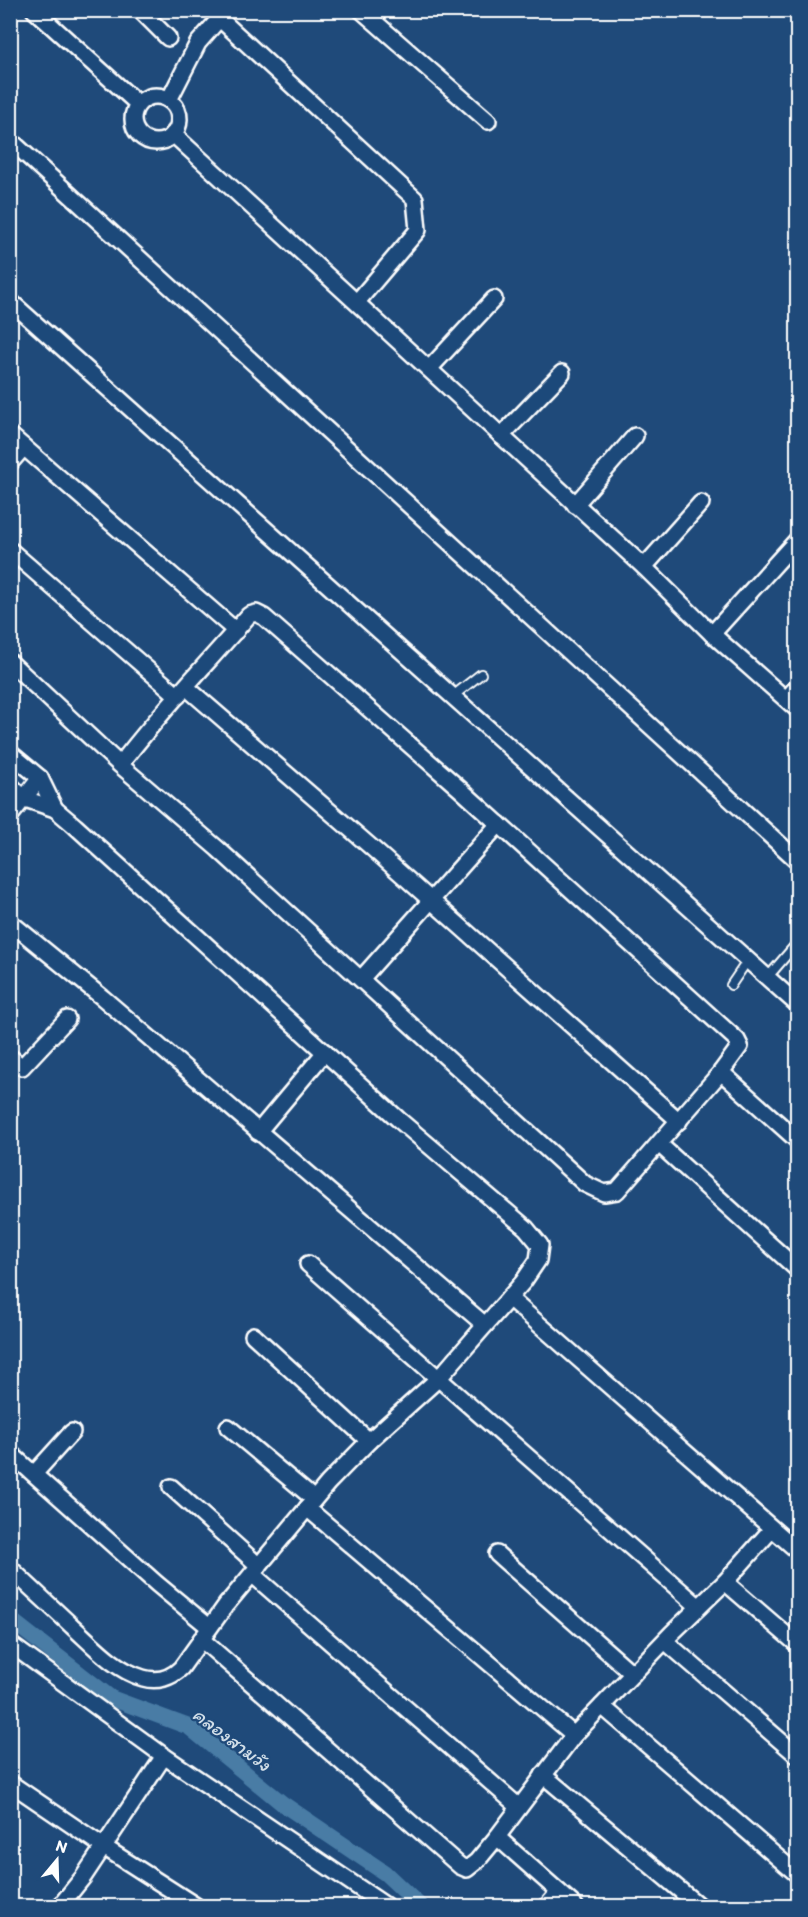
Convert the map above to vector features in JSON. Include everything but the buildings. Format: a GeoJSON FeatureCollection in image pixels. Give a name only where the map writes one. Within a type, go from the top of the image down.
{"type":"FeatureCollection","features":[{"type":"Feature","properties":{"kind":"street"},"geometry":{"type":"LineString","coordinates":[[34,10],[138,104]]}},
{"type":"Feature","properties":{"kind":"street"},"geometry":{"type":"LineString","coordinates":[[140,10],[168,38]]}},
{"type":"Feature","properties":{"kind":"street"},"geometry":{"type":"LineString","coordinates":[[362,10],[488,121]]}},
{"type":"Feature","properties":{"kind":"street"},"geometry":{"type":"LineString","coordinates":[[169,100],[198,43],[223,14],[414,199],[418,230],[357,302]]}},
{"type":"Feature","properties":{"kind":"street"},"geometry":{"type":"LineString","coordinates":[[153,96],[169,100],[176,107],[179,116],[178,126],[173,134],[165,140],[145,139],[137,132],[134,123],[134,113],[138,104],[153,96]]}},
{"type":"Feature","properties":{"kind":"street"},"geometry":{"type":"LineString","coordinates":[[173,134],[644,567],[712,634],[798,710]]}},
{"type":"Feature","properties":{"kind":"street"},"geometry":{"type":"LineString","coordinates":[[10,140],[798,861]]}},
{"type":"Feature","properties":{"kind":"street"},"geometry":{"type":"LineString","coordinates":[[429,369],[494,299]]}},
{"type":"Feature","properties":{"kind":"street"},"geometry":{"type":"LineString","coordinates":[[10,301],[798,1005]]}},
{"type":"Feature","properties":{"kind":"street"},"geometry":{"type":"LineString","coordinates":[[501,436],[562,373]]}},
{"type":"Feature","properties":{"kind":"street"},"geometry":{"type":"LineString","coordinates":[[10,435],[236,631]]}},
{"type":"Feature","properties":{"kind":"street"},"geometry":{"type":"LineString","coordinates":[[575,505],[635,436]]}},
{"type":"Feature","properties":{"kind":"street"},"geometry":{"type":"LineString","coordinates":[[10,463],[24,447]]}},
{"type":"Feature","properties":{"kind":"street"},"geometry":{"type":"LineString","coordinates":[[644,567],[701,503]]}},
{"type":"Feature","properties":{"kind":"street"},"geometry":{"type":"LineString","coordinates":[[712,634],[798,539]]}},
{"type":"Feature","properties":{"kind":"street"},"geometry":{"type":"LineString","coordinates":[[10,550],[430,900],[679,1121]]}},
{"type":"Feature","properties":{"kind":"street"},"geometry":{"type":"LineString","coordinates":[[10,662],[120,765],[218,849],[585,1184],[604,1193],[617,1191],[721,1072],[740,1046],[737,1040],[498,824],[264,617],[256,613],[249,615],[120,765]]}},
{"type":"Feature","properties":{"kind":"street"},"geometry":{"type":"LineString","coordinates":[[786,699],[798,686]]}},
{"type":"Feature","properties":{"kind":"street"},"geometry":{"type":"LineString","coordinates":[[10,753],[40,778],[55,809],[182,921],[398,1119],[526,1227],[540,1245],[538,1260],[509,1298],[440,1378],[369,1441],[311,1504],[255,1570],[173,1676],[163,1679],[145,1679],[127,1672],[104,1655],[10,1568]]}},
{"type":"Feature","properties":{"kind":"street"},"geometry":{"type":"LineString","coordinates":[[10,816],[40,778]]}},
{"type":"Feature","properties":{"kind":"street"},"geometry":{"type":"LineString","coordinates":[[10,785],[25,799],[55,809]]}},
{"type":"Feature","properties":{"kind":"street"},"geometry":{"type":"LineString","coordinates":[[361,979],[498,824]]}},
{"type":"Feature","properties":{"kind":"street"},"geometry":{"type":"LineString","coordinates":[[10,922],[103,998],[485,1326]]}},
{"type":"Feature","properties":{"kind":"street"},"geometry":{"type":"LineString","coordinates":[[10,1057],[22,1067],[67,1018]]}},
{"type":"Feature","properties":{"kind":"street"},"geometry":{"type":"LineString","coordinates":[[258,1132],[325,1052]]}},
{"type":"Feature","properties":{"kind":"street"},"geometry":{"type":"LineString","coordinates":[[721,1072],[798,1141]]}},
{"type":"Feature","properties":{"kind":"street"},"geometry":{"type":"LineString","coordinates":[[658,1144],[798,1270]]}},
{"type":"Feature","properties":{"kind":"street"},"geometry":{"type":"LineString","coordinates":[[308,1264],[699,1607]]}},
{"type":"Feature","properties":{"kind":"street"},"geometry":{"type":"LineString","coordinates":[[509,1298],[798,1551]]}},
{"type":"Feature","properties":{"kind":"street"},"geometry":{"type":"LineString","coordinates":[[253,1335],[369,1441]]}},
{"type":"Feature","properties":{"kind":"street"},"geometry":{"type":"LineString","coordinates":[[228,1427],[311,1504],[574,1735]]}},
{"type":"Feature","properties":{"kind":"street"},"geometry":{"type":"LineString","coordinates":[[34,1474],[72,1432]]}},
{"type":"Feature","properties":{"kind":"street"},"geometry":{"type":"LineString","coordinates":[[10,1453],[157,1584],[205,1633],[460,1866],[467,1869],[477,1861],[574,1735],[725,1582],[772,1529]]}},
{"type":"Feature","properties":{"kind":"street"},"geometry":{"type":"LineString","coordinates":[[171,1487],[255,1570],[519,1807]]}},
{"type":"Feature","properties":{"kind":"street"},"geometry":{"type":"LineString","coordinates":[[497,1554],[633,1674]]}},
{"type":"Feature","properties":{"kind":"street"},"geometry":{"type":"LineString","coordinates":[[725,1582],[798,1645]]}},
{"type":"Feature","properties":{"kind":"street"},"geometry":{"type":"LineString","coordinates":[[665,1641],[798,1756]]}},
{"type":"Feature","properties":{"kind":"street"},"geometry":{"type":"LineString","coordinates":[[10,1644],[164,1756],[386,1906]]}},
{"type":"Feature","properties":{"kind":"street"},"geometry":{"type":"LineString","coordinates":[[602,1706],[798,1875]]}},
{"type":"Feature","properties":{"kind":"street"},"geometry":{"type":"LineString","coordinates":[[60,1906],[84,1876],[164,1756]]}},
{"type":"Feature","properties":{"kind":"street"},"geometry":{"type":"LineString","coordinates":[[543,1775],[699,1906]]}},
{"type":"Feature","properties":{"kind":"street"},"geometry":{"type":"LineString","coordinates":[[10,1783],[196,1906]]}},
{"type":"Feature","properties":{"kind":"street"},"geometry":{"type":"LineString","coordinates":[[496,1837],[575,1906]]}},
{"type":"Feature","properties":{"kind":"street"},"geometry":{"type":"LineString","coordinates":[[547,1906],[559,1892]]}},
{"type":"Feature","properties":{"kind":"lane"},"geometry":{"type":"LineString","coordinates":[[453,696],[481,674]]}},
{"type":"Feature","properties":{"kind":"lane"},"geometry":{"type":"LineString","coordinates":[[767,978],[798,942]]}},
{"type":"Feature","properties":{"kind":"lane"},"geometry":{"type":"LineString","coordinates":[[731,985],[748,960]]}},
{"type":"Feature","properties":{"kind":"waterway","name":"คลองสามวัง"},"geometry":{"type":"LineString","coordinates":[[10,1619],[111,1698],[189,1727],[283,1804],[385,1873],[420,1906]]}}]}
